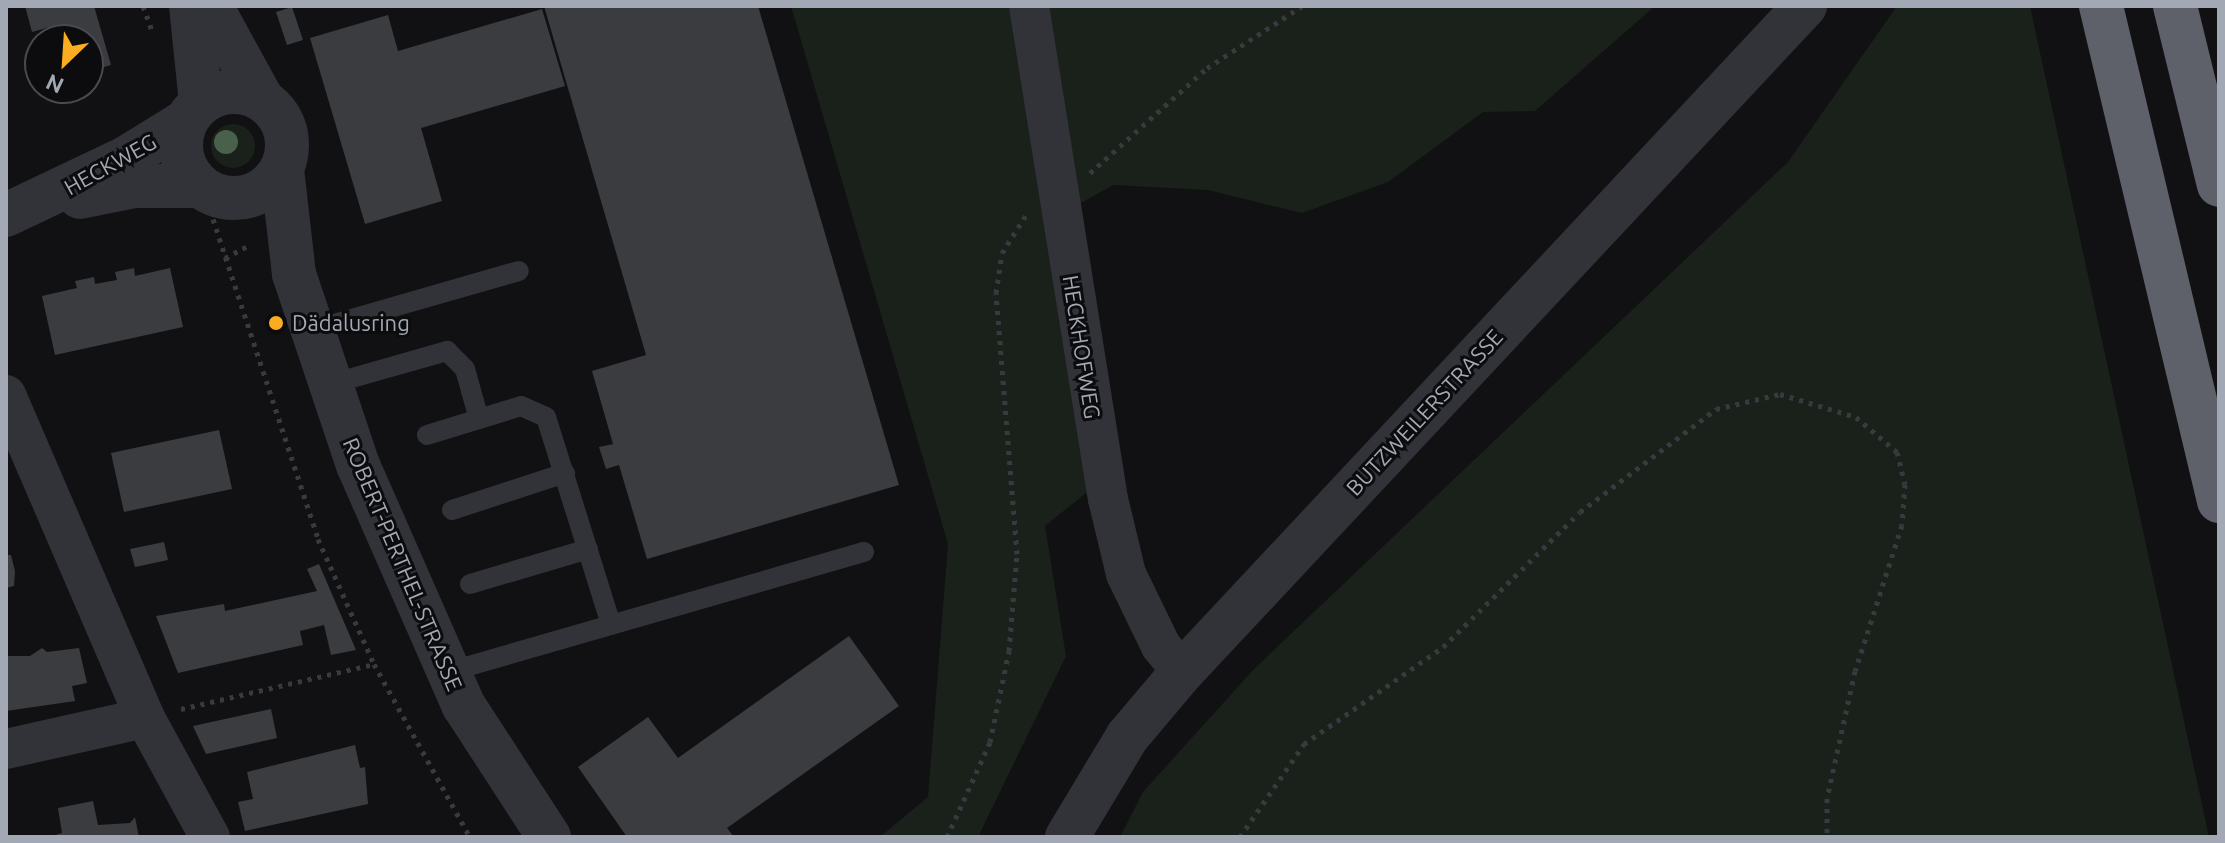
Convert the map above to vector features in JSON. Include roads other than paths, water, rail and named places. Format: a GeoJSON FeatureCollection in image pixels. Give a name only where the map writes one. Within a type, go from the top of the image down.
{"type":"FeatureCollection","features":[{"type":"Feature","properties":{"kind":"highway"},"geometry":{"type":"LineString","coordinates":[[2101,6],[2219,501]]}},
{"type":"Feature","properties":{"kind":"highway"},"geometry":{"type":"LineString","coordinates":[[2175,6],[2219,185]]}},
{"type":"Feature","properties":{"kind":"street"},"geometry":{"type":"LineString","coordinates":[[191,6],[194,112],[181,155],[215,202],[261,190],[282,169],[287,137],[282,121],[262,99],[211,6]]}},
{"type":"Feature","properties":{"kind":"street","name":"HECKHOFWEG"},"geometry":{"type":"LineString","coordinates":[[1029,6],[1108,499],[1126,574],[1161,646],[1182,672]]}},
{"type":"Feature","properties":{"kind":"street","name":"BUTZWEILERSTRASSE"},"geometry":{"type":"LineString","coordinates":[[1067,837],[1127,737],[1182,672],[1805,6]]}},
{"type":"Feature","properties":{"kind":"street"},"geometry":{"type":"LineString","coordinates":[[194,112],[231,91],[262,99]]}},
{"type":"Feature","properties":{"kind":"street","name":"HECKWEG"},"geometry":{"type":"LineString","coordinates":[[20,210],[194,112]]}},
{"type":"Feature","properties":{"kind":"street","name":"ROBERT-PERTHEL-STRASSE"},"geometry":{"type":"LineString","coordinates":[[282,169],[294,274],[358,465],[464,706],[549,837]]}},
{"type":"Feature","properties":{"kind":"street","name":"HECKWEG"},"geometry":{"type":"LineString","coordinates":[[20,210],[135,186],[215,202]]}},
{"type":"Feature","properties":{"kind":"street","name":"ROBERT-PERTHEL-STRASSE"},"geometry":{"type":"LineString","coordinates":[[215,202],[294,274]]}},
{"type":"Feature","properties":{"kind":"street"},"geometry":{"type":"LineString","coordinates":[[6,395],[145,718],[210,837]]}},
{"type":"Feature","properties":{"kind":"street"},"geometry":{"type":"LineString","coordinates":[[6,749],[145,718]]}},
{"type":"Feature","properties":{"kind":"lane"},"geometry":{"type":"LineString","coordinates":[[313,330],[519,271]]}},
{"type":"Feature","properties":{"kind":"lane"},"geometry":{"type":"LineString","coordinates":[[331,384],[447,351],[465,369],[479,419]]}},
{"type":"Feature","properties":{"kind":"lane"},"geometry":{"type":"LineString","coordinates":[[427,435],[521,406],[546,417],[611,625]]}},
{"type":"Feature","properties":{"kind":"lane"},"geometry":{"type":"LineString","coordinates":[[452,510],[565,473]]}},
{"type":"Feature","properties":{"kind":"lane"},"geometry":{"type":"LineString","coordinates":[[470,584],[588,549]]}},
{"type":"Feature","properties":{"kind":"lane"},"geometry":{"type":"LineString","coordinates":[[448,672],[864,552]]}},
{"type":"Feature","properties":{"kind":"place","name":"Dädalusring"},"geometry":{"type":"Point","coordinates":[276,323]}}]}
